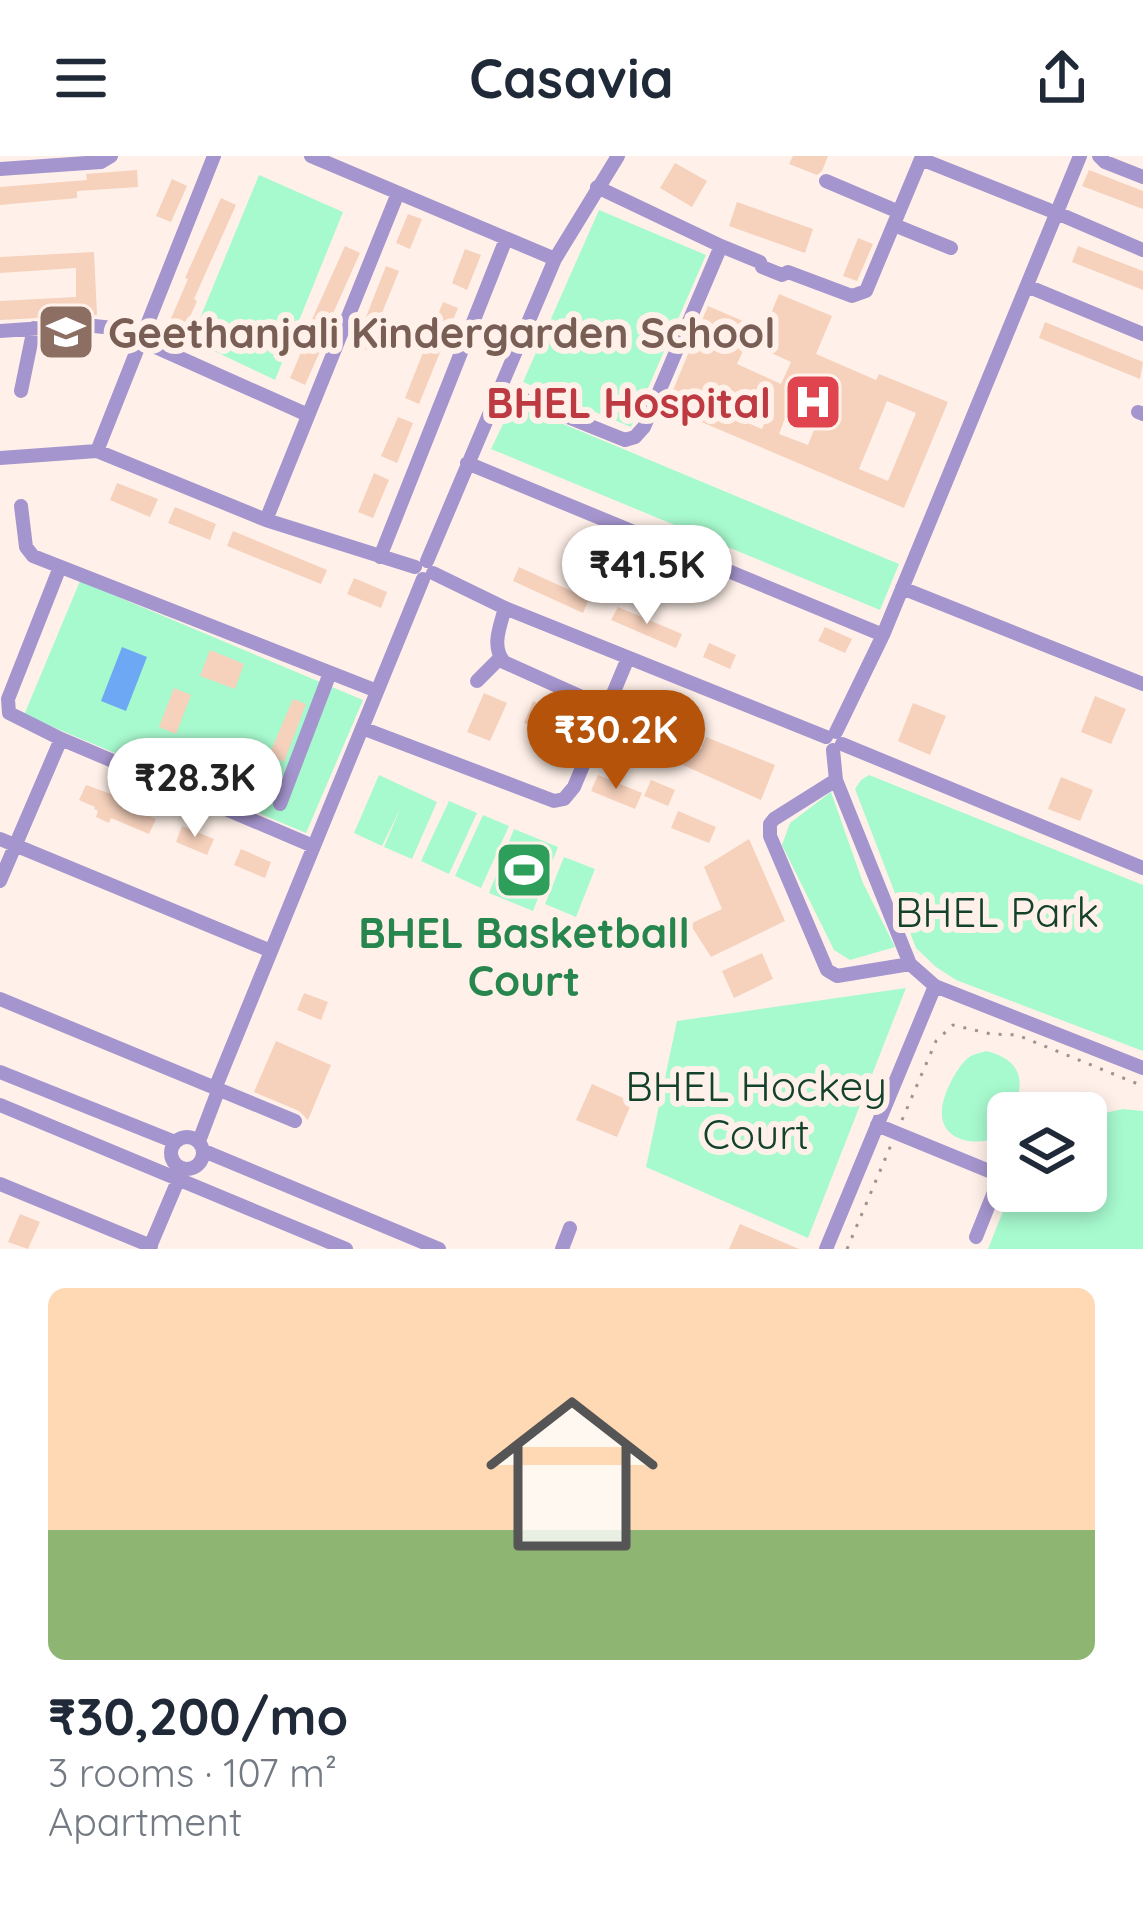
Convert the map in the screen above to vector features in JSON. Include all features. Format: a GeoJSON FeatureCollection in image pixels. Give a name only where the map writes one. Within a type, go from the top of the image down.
{"type":"FeatureCollection","features":[{"type":"Feature","properties":{"kind":"street"},"geometry":{"type":"LineString","coordinates":[[0,169],[101,162],[111,156]]}},
{"type":"Feature","properties":{"kind":"street"},"geometry":{"type":"LineString","coordinates":[[97,451],[214,156]]}},
{"type":"Feature","properties":{"kind":"street"},"geometry":{"type":"LineString","coordinates":[[311,156],[555,259]]}},
{"type":"Feature","properties":{"kind":"street"},"geometry":{"type":"LineString","coordinates":[[351,172],[357,156]]}},
{"type":"Feature","properties":{"kind":"street"},"geometry":{"type":"LineString","coordinates":[[1080,156],[1053,212],[883,635],[834,741],[836,780],[910,964],[935,986],[1143,1068]]}},
{"type":"Feature","properties":{"kind":"street"},"geometry":{"type":"LineString","coordinates":[[1099,156],[1143,177]]}},
{"type":"Feature","properties":{"kind":"street"},"geometry":{"type":"LineString","coordinates":[[181,1173],[172,1157],[192,1143],[218,1091],[216,1086],[498,389],[555,259],[611,158]]}},
{"type":"Feature","properties":{"kind":"street"},"geometry":{"type":"LineString","coordinates":[[597,188],[721,246],[784,266],[788,272],[852,296],[866,291],[917,158],[1143,250]]}},
{"type":"Feature","properties":{"kind":"street"},"geometry":{"type":"LineString","coordinates":[[826,181],[951,248]]}},
{"type":"Feature","properties":{"kind":"street"},"geometry":{"type":"LineString","coordinates":[[266,520],[398,193]]}},
{"type":"Feature","properties":{"kind":"street"},"geometry":{"type":"LineString","coordinates":[[380,557],[506,239]]}},
{"type":"Feature","properties":{"kind":"street"},"geometry":{"type":"LineString","coordinates":[[498,389],[625,440],[635,437],[644,427],[721,246]]}},
{"type":"Feature","properties":{"kind":"street"},"geometry":{"type":"LineString","coordinates":[[1027,286],[1143,334]]}},
{"type":"Feature","properties":{"kind":"street"},"geometry":{"type":"LineString","coordinates":[[0,331],[104,326],[308,415]]}},
{"type":"Feature","properties":{"kind":"street"},"geometry":{"type":"LineString","coordinates":[[21,391],[34,328]]}},
{"type":"Feature","properties":{"kind":"street"},"geometry":{"type":"LineString","coordinates":[[0,458],[97,451],[266,520],[424,570],[505,608],[1143,868]]}},
{"type":"Feature","properties":{"kind":"street"},"geometry":{"type":"LineString","coordinates":[[467,463],[883,635]]}},
{"type":"Feature","properties":{"kind":"street"},"geometry":{"type":"LineString","coordinates":[[21,506],[33,556],[377,691]]}},
{"type":"Feature","properties":{"kind":"street"},"geometry":{"type":"LineString","coordinates":[[60,567],[8,699],[9,713],[313,846]]}},
{"type":"Feature","properties":{"kind":"street"},"geometry":{"type":"LineString","coordinates":[[902,588],[1143,684]]}},
{"type":"Feature","properties":{"kind":"street"},"geometry":{"type":"LineString","coordinates":[[505,608],[496,643],[500,658],[606,709]]}},
{"type":"Feature","properties":{"kind":"street"},"geometry":{"type":"LineString","coordinates":[[477,681],[500,658]]}},
{"type":"Feature","properties":{"kind":"street"},"geometry":{"type":"LineString","coordinates":[[362,728],[554,801],[564,799],[574,787],[628,658]]}},
{"type":"Feature","properties":{"kind":"street"},"geometry":{"type":"LineString","coordinates":[[280,804],[331,673]]}},
{"type":"Feature","properties":{"kind":"street"},"geometry":{"type":"LineString","coordinates":[[0,881],[62,739]]}},
{"type":"Feature","properties":{"kind":"street"},"geometry":{"type":"LineString","coordinates":[[836,780],[774,819],[770,836],[832,974],[910,964]]}},
{"type":"Feature","properties":{"kind":"street"},"geometry":{"type":"LineString","coordinates":[[0,838],[271,951]]}},
{"type":"Feature","properties":{"kind":"street"},"geometry":{"type":"LineString","coordinates":[[826,1249],[935,986]]}},
{"type":"Feature","properties":{"kind":"street"},"geometry":{"type":"LineString","coordinates":[[0,999],[296,1121]]}},
{"type":"Feature","properties":{"kind":"street"},"geometry":{"type":"LineString","coordinates":[[0,1072],[192,1143],[439,1249]]}},
{"type":"Feature","properties":{"kind":"street"},"geometry":{"type":"LineString","coordinates":[[0,1105],[181,1173],[346,1249]]}},
{"type":"Feature","properties":{"kind":"street"},"geometry":{"type":"LineString","coordinates":[[877,1125],[994,1173],[998,1182],[976,1237]]}},
{"type":"Feature","properties":{"kind":"street"},"geometry":{"type":"LineString","coordinates":[[0,1184],[150,1247],[181,1173],[198,1166],[192,1143]]}},
{"type":"Feature","properties":{"kind":"street"},"geometry":{"type":"LineString","coordinates":[[562,1249],[571,1228]]}},
{"type":"Feature","properties":{"kind":"path"},"geometry":{"type":"LineString","coordinates":[[847,1249],[936,1041],[953,1025],[1017,1035],[1143,1086]]}},
{"type":"Feature","properties":{"kind":"green space"},"geometry":{"type":"Polygon","coordinates":[[[259,175],[343,212],[275,380],[191,340],[259,175]]]}},
{"type":"Feature","properties":{"kind":"green space"},"geometry":{"type":"Polygon","coordinates":[[[599,210],[706,255],[631,427],[523,382],[599,210]]]}},
{"type":"Feature","properties":{"kind":"green space"},"geometry":{"type":"Polygon","coordinates":[[[513,403],[899,564],[880,610],[491,449],[513,403]]]}},
{"type":"Feature","properties":{"kind":"green space"},"geometry":{"type":"Polygon","coordinates":[[[80,581],[363,700],[306,833],[24,715],[80,581]]]}},
{"type":"Feature","properties":{"kind":"green space"},"geometry":{"type":"Polygon","coordinates":[[[379,775],[437,802],[412,859],[384,847],[401,807],[382,846],[354,833],[379,775]]]}},
{"type":"Feature","properties":{"kind":"green space","name":"BHEL Park"},"geometry":{"type":"Polygon","coordinates":[[[869,775],[1143,885],[1143,1051],[956,980],[916,948],[855,789],[869,775]]]}},
{"type":"Feature","properties":{"kind":"green space"},"geometry":{"type":"Polygon","coordinates":[[[831,792],[863,883],[895,947],[850,960],[834,950],[782,845],[790,823],[831,792]]]}},
{"type":"Feature","properties":{"kind":"green space"},"geometry":{"type":"Polygon","coordinates":[[[449,801],[477,813],[449,874],[421,861],[449,801]]]}},
{"type":"Feature","properties":{"kind":"green space"},"geometry":{"type":"Polygon","coordinates":[[[483,815],[509,826],[481,888],[455,876],[483,815]]]}},
{"type":"Feature","properties":{"kind":"green space","name":"BHEL Basketball Court"},"geometry":{"type":"Polygon","coordinates":[[[514,829],[558,847],[533,911],[489,893],[514,829]]]}},
{"type":"Feature","properties":{"kind":"green space"},"geometry":{"type":"Polygon","coordinates":[[[564,857],[595,869],[576,917],[545,904],[564,857]]]}},
{"type":"Feature","properties":{"kind":"green space","name":"BHEL Hockey Court"},"geometry":{"type":"Polygon","coordinates":[[[906,988],[808,1238],[646,1167],[677,1021],[906,988]]]}},
{"type":"Feature","properties":{"kind":"green space"},"geometry":{"type":"Polygon","coordinates":[[[986,1051],[1003,1057],[1019,1077],[1018,1092],[987,1092],[987,1140],[975,1142],[952,1134],[943,1121],[950,1083],[972,1056],[986,1051]]]}},
{"type":"Feature","properties":{"kind":"green space"},"geometry":{"type":"Polygon","coordinates":[[[1143,1111],[1143,1249],[988,1249],[1003,1212],[1107,1212],[1107,1112],[1143,1111]]]}},
{"type":"Feature","properties":{"kind":"water"},"geometry":{"type":"Polygon","coordinates":[[[122,647],[147,657],[126,711],[101,701],[122,647]]]}},
{"type":"Feature","properties":{"kind":"building"},"geometry":{"type":"Polygon","coordinates":[[[793,156],[828,156],[817,175],[789,164],[793,156]]]}},
{"type":"Feature","properties":{"kind":"building"},"geometry":{"type":"Polygon","coordinates":[[[675,163],[707,181],[692,207],[660,188],[675,163]]]}},
{"type":"Feature","properties":{"kind":"building"},"geometry":{"type":"Polygon","coordinates":[[[137,170],[138,187],[77,191],[77,198],[0,205],[0,187],[87,180],[86,174],[137,170]]]}},
{"type":"Feature","properties":{"kind":"building"},"geometry":{"type":"Polygon","coordinates":[[[1089,170],[1143,191],[1143,209],[1082,186],[1089,170]]]}},
{"type":"Feature","properties":{"kind":"building"},"geometry":{"type":"Polygon","coordinates":[[[172,179],[187,186],[171,222],[156,216],[172,179]]]}},
{"type":"Feature","properties":{"kind":"building"},"geometry":{"type":"Polygon","coordinates":[[[221,198],[236,205],[181,337],[166,330],[221,198]]]}},
{"type":"Feature","properties":{"kind":"building"},"geometry":{"type":"Polygon","coordinates":[[[737,202],[813,229],[805,253],[729,226],[737,202]]]}},
{"type":"Feature","properties":{"kind":"building"},"geometry":{"type":"Polygon","coordinates":[[[408,214],[422,219],[410,249],[396,243],[408,214]]]}},
{"type":"Feature","properties":{"kind":"building"},"geometry":{"type":"Polygon","coordinates":[[[858,238],[873,244],[857,281],[843,276],[858,238]]]}},
{"type":"Feature","properties":{"kind":"building"},"geometry":{"type":"Polygon","coordinates":[[[345,246],[360,253],[305,385],[290,378],[345,246]]]}},
{"type":"Feature","properties":{"kind":"building"},"geometry":{"type":"Polygon","coordinates":[[[1078,246],[1143,271],[1143,290],[1072,262],[1078,246]]]}},
{"type":"Feature","properties":{"kind":"building"},"geometry":{"type":"Polygon","coordinates":[[[465,249],[481,255],[467,290],[452,283],[465,249]]]}},
{"type":"Feature","properties":{"kind":"building"},"geometry":{"type":"Polygon","coordinates":[[[94,252],[97,315],[0,320],[0,301],[76,297],[76,268],[0,273],[0,257],[94,252]]]}},
{"type":"Feature","properties":{"kind":"building"},"geometry":{"type":"Polygon","coordinates":[[[386,266],[399,271],[367,350],[355,345],[386,266]]]}},
{"type":"Feature","properties":{"kind":"building"},"geometry":{"type":"Polygon","coordinates":[[[779,294],[832,316],[816,354],[876,380],[879,374],[948,402],[904,508],[666,407],[708,306],[764,330],[779,294]],[[747,342],[737,364],[781,384],[791,362],[747,342]],[[730,392],[722,412],[762,429],[770,409],[730,392]],[[887,401],[859,469],[888,481],[916,413],[887,401]],[[787,413],[779,434],[808,445],[816,425],[787,413]]]}},
{"type":"Feature","properties":{"kind":"building"},"geometry":{"type":"Polygon","coordinates":[[[443,302],[458,308],[419,404],[405,398],[443,302]]]}},
{"type":"Feature","properties":{"kind":"building"},"geometry":{"type":"Polygon","coordinates":[[[1045,322],[1143,362],[1140,379],[1039,338],[1045,322]]]}},
{"type":"Feature","properties":{"kind":"building"},"geometry":{"type":"Polygon","coordinates":[[[398,417],[413,423],[397,463],[381,456],[398,417]]]}},
{"type":"Feature","properties":{"kind":"building"},"geometry":{"type":"Polygon","coordinates":[[[374,473],[389,480],[373,518],[358,512],[374,473]]]}},
{"type":"Feature","properties":{"kind":"building"},"geometry":{"type":"Polygon","coordinates":[[[117,483],[158,499],[150,517],[110,500],[117,483]]]}},
{"type":"Feature","properties":{"kind":"building"},"geometry":{"type":"Polygon","coordinates":[[[175,507],[216,524],[210,540],[168,523],[175,507]]]}},
{"type":"Feature","properties":{"kind":"building"},"geometry":{"type":"Polygon","coordinates":[[[233,531],[327,570],[321,584],[227,546],[233,531]]]}},
{"type":"Feature","properties":{"kind":"building"},"geometry":{"type":"Polygon","coordinates":[[[519,567],[589,599],[583,613],[513,581],[519,567]]]}},
{"type":"Feature","properties":{"kind":"building"},"geometry":{"type":"Polygon","coordinates":[[[354,578],[387,592],[381,608],[347,594],[354,578]]]}},
{"type":"Feature","properties":{"kind":"building"},"geometry":{"type":"Polygon","coordinates":[[[618,607],[682,634],[676,648],[611,620],[618,607]]]}},
{"type":"Feature","properties":{"kind":"building"},"geometry":{"type":"Polygon","coordinates":[[[825,627],[852,639],[845,653],[818,641],[825,627]]]}},
{"type":"Feature","properties":{"kind":"building"},"geometry":{"type":"Polygon","coordinates":[[[709,643],[736,655],[730,669],[703,657],[709,643]]]}},
{"type":"Feature","properties":{"kind":"building"},"geometry":{"type":"Polygon","coordinates":[[[210,650],[244,664],[235,689],[200,676],[210,650]]]}},
{"type":"Feature","properties":{"kind":"building"},"geometry":{"type":"Polygon","coordinates":[[[174,688],[191,695],[176,734],[159,727],[174,688]]]}},
{"type":"Feature","properties":{"kind":"building"},"geometry":{"type":"Polygon","coordinates":[[[484,693],[507,703],[490,741],[467,732],[484,693]]]}},
{"type":"Feature","properties":{"kind":"building"},"geometry":{"type":"Polygon","coordinates":[[[1095,696],[1126,709],[1111,744],[1081,732],[1095,696]]]}},
{"type":"Feature","properties":{"kind":"building"},"geometry":{"type":"Polygon","coordinates":[[[293,699],[306,704],[284,762],[269,755],[293,699]]]}},
{"type":"Feature","properties":{"kind":"building"},"geometry":{"type":"Polygon","coordinates":[[[533,701],[588,723],[579,745],[524,723],[533,701]]]}},
{"type":"Feature","properties":{"kind":"building"},"geometry":{"type":"Polygon","coordinates":[[[913,703],[946,716],[930,755],[898,741],[913,703]]]}},
{"type":"Feature","properties":{"kind":"building"},"geometry":{"type":"Polygon","coordinates":[[[706,737],[775,765],[761,800],[674,761],[682,742],[701,749],[706,737]]]}},
{"type":"Feature","properties":{"kind":"building"},"geometry":{"type":"Polygon","coordinates":[[[170,745],[262,784],[256,798],[163,761],[170,745]]]}},
{"type":"Feature","properties":{"kind":"building"},"geometry":{"type":"Polygon","coordinates":[[[598,775],[642,793],[635,809],[591,791],[598,775]]]}},
{"type":"Feature","properties":{"kind":"building"},"geometry":{"type":"Polygon","coordinates":[[[1061,777],[1093,790],[1080,821],[1048,809],[1061,777]]]}},
{"type":"Feature","properties":{"kind":"building"},"geometry":{"type":"Polygon","coordinates":[[[651,780],[675,790],[668,806],[644,796],[651,780]]]}},
{"type":"Feature","properties":{"kind":"building"},"geometry":{"type":"Polygon","coordinates":[[[86,785],[120,797],[118,803],[156,819],[149,834],[111,818],[109,823],[96,817],[95,807],[79,800],[86,785]]]}},
{"type":"Feature","properties":{"kind":"building"},"geometry":{"type":"Polygon","coordinates":[[[678,811],[716,827],[709,843],[671,828],[678,811]]]}},
{"type":"Feature","properties":{"kind":"building"},"geometry":{"type":"Polygon","coordinates":[[[182,826],[214,839],[207,855],[176,842],[182,826]]]}},
{"type":"Feature","properties":{"kind":"building"},"geometry":{"type":"Polygon","coordinates":[[[749,839],[785,921],[711,957],[690,924],[722,909],[704,867],[749,839]]]}},
{"type":"Feature","properties":{"kind":"building"},"geometry":{"type":"Polygon","coordinates":[[[241,849],[271,862],[265,878],[234,865],[241,849]]]}},
{"type":"Feature","properties":{"kind":"building"},"geometry":{"type":"Polygon","coordinates":[[[762,953],[773,979],[734,998],[722,971],[762,953]]]}},
{"type":"Feature","properties":{"kind":"building"},"geometry":{"type":"Polygon","coordinates":[[[304,993],[328,1002],[321,1020],[297,1010],[304,993]]]}},
{"type":"Feature","properties":{"kind":"building"},"geometry":{"type":"Polygon","coordinates":[[[276,1041],[331,1065],[308,1120],[299,1111],[254,1092],[276,1041]]]}},
{"type":"Feature","properties":{"kind":"building"},"geometry":{"type":"Polygon","coordinates":[[[592,1084],[632,1102],[617,1137],[576,1120],[592,1084]]]}},
{"type":"Feature","properties":{"kind":"building"},"geometry":{"type":"Polygon","coordinates":[[[20,1214],[40,1222],[28,1249],[8,1242],[20,1214]]]}},
{"type":"Feature","properties":{"kind":"building"},"geometry":{"type":"Polygon","coordinates":[[[740,1224],[799,1249],[729,1249],[740,1224]]]}},
{"type":"Feature","properties":{"kind":"place","name":"Geethanjali Kindergarden School"},"geometry":{"type":"Point","coordinates":[66,332]}},
{"type":"Feature","properties":{"kind":"place","name":"BHEL Hospital"},"geometry":{"type":"Point","coordinates":[813,402]}},
{"type":"Feature","properties":{"kind":"place","name":"BHEL Basketball Court"},"geometry":{"type":"Point","coordinates":[524,870]}}]}
